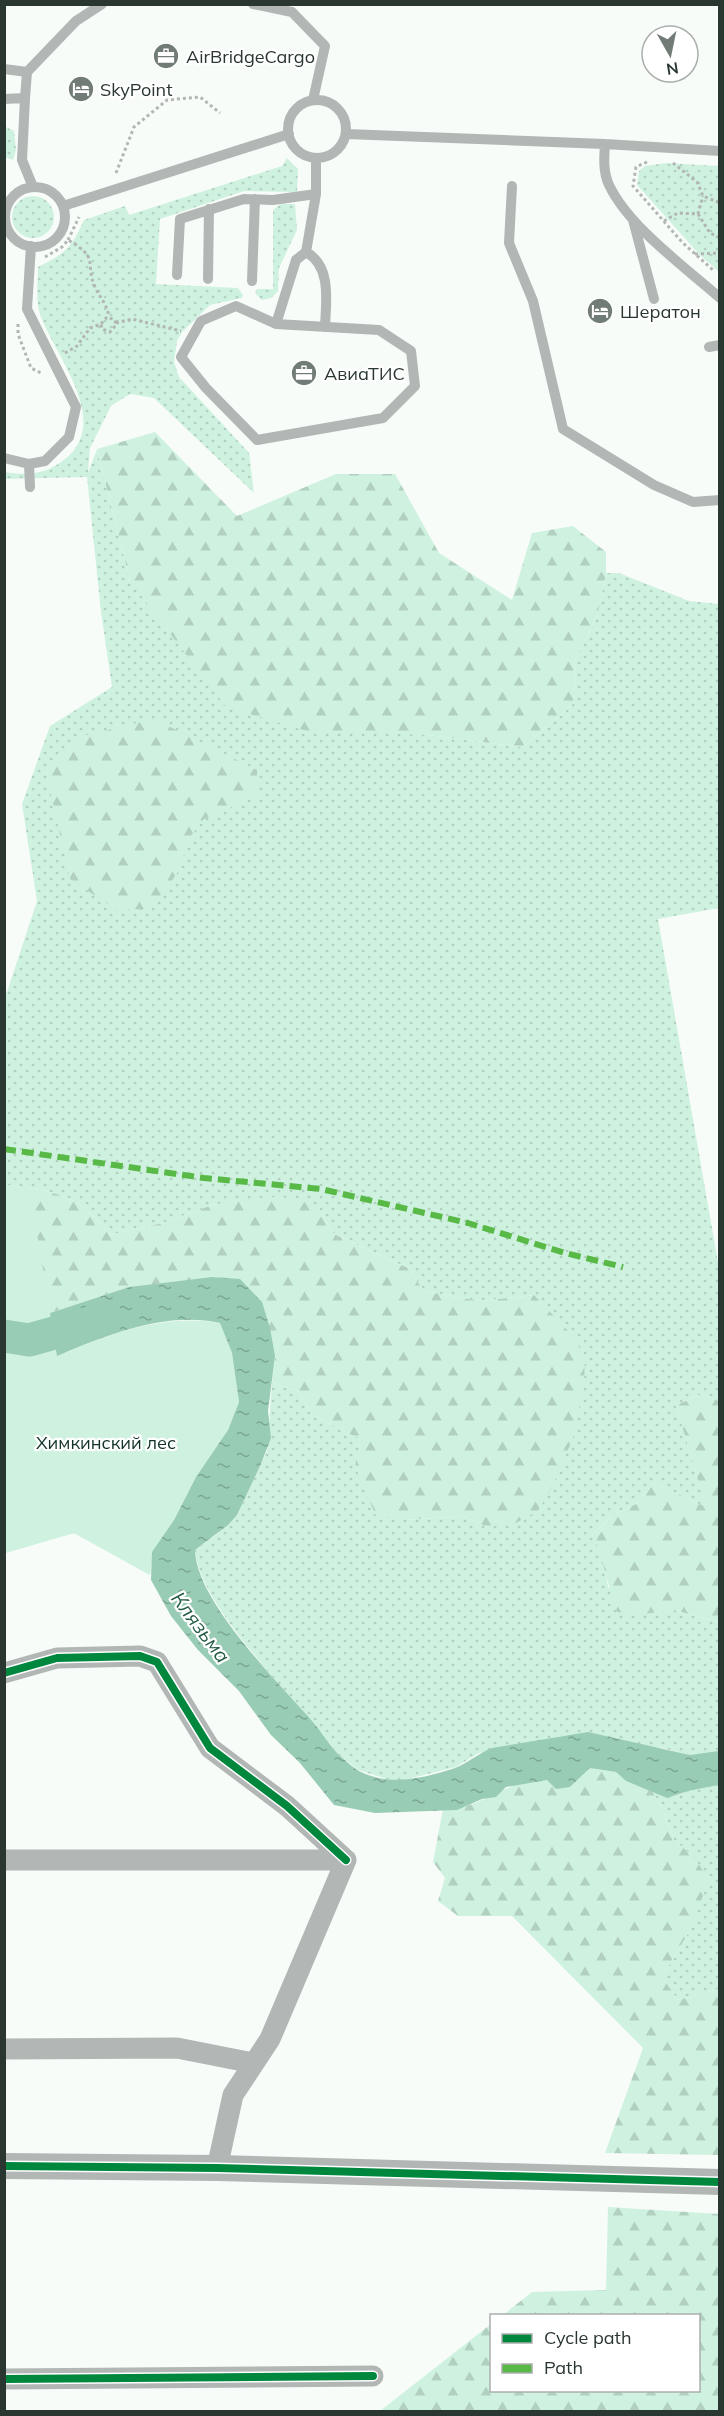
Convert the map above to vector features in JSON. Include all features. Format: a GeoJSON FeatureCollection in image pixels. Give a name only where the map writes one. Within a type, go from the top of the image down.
{"type":"FeatureCollection","features":[{"type":"Feature","properties":{"kind":"street"},"geometry":{"type":"LineString","coordinates":[[4,1673],[57,1658],[140,1656],[157,1662],[210,1748],[286,1806],[346,1860]]}},
{"type":"Feature","properties":{"kind":"street"},"geometry":{"type":"LineString","coordinates":[[4,1860],[346,1860]]}},
{"type":"Feature","properties":{"kind":"street"},"geometry":{"type":"LineString","coordinates":[[217,2168],[232,2095],[270,2038],[346,1860]]}},
{"type":"Feature","properties":{"kind":"street"},"geometry":{"type":"LineString","coordinates":[[4,2049],[177,2048],[253,2063]]}},
{"type":"Feature","properties":{"kind":"street"},"geometry":{"type":"LineString","coordinates":[[4,2166],[217,2168],[720,2182]]}},
{"type":"Feature","properties":{"kind":"street"},"geometry":{"type":"LineString","coordinates":[[4,2379],[373,2376]]}},
{"type":"Feature","properties":{"kind":"lane"},"geometry":{"type":"LineString","coordinates":[[33,187],[22,160],[27,72],[76,21],[102,4]]}},
{"type":"Feature","properties":{"kind":"lane"},"geometry":{"type":"LineString","coordinates":[[253,4],[292,12],[325,46],[313,100]]}},
{"type":"Feature","properties":{"kind":"lane"},"geometry":{"type":"LineString","coordinates":[[4,69],[27,72]]}},
{"type":"Feature","properties":{"kind":"lane"},"geometry":{"type":"LineString","coordinates":[[4,99],[25,98]]}},
{"type":"Feature","properties":{"kind":"lane"},"geometry":{"type":"LineString","coordinates":[[313,100],[331,103],[344,116],[346,134],[339,149],[324,158],[316,158],[298,151],[288,134],[291,116],[304,103],[313,100]]}},
{"type":"Feature","properties":{"kind":"lane"},"geometry":{"type":"LineString","coordinates":[[63,206],[288,134]]}},
{"type":"Feature","properties":{"kind":"lane"},"geometry":{"type":"LineString","coordinates":[[346,134],[720,151]]}},
{"type":"Feature","properties":{"kind":"lane"},"geometry":{"type":"LineString","coordinates":[[605,144],[603,164],[609,185],[633,220],[720,298]]}},
{"type":"Feature","properties":{"kind":"lane"},"geometry":{"type":"LineString","coordinates":[[276,324],[296,260],[306,252],[316,194],[316,158]]}},
{"type":"Feature","properties":{"kind":"lane"},"geometry":{"type":"LineString","coordinates":[[512,186],[509,243],[533,301],[563,429],[654,485],[693,502],[720,500]]}},
{"type":"Feature","properties":{"kind":"lane"},"geometry":{"type":"LineString","coordinates":[[33,187],[48,189],[63,206],[64,226],[59,236],[41,246],[31,246],[15,239],[5,224],[5,213],[14,195],[33,187]]}},
{"type":"Feature","properties":{"kind":"lane"},"geometry":{"type":"LineString","coordinates":[[177,275],[180,219],[244,198],[273,200],[316,194]]}},
{"type":"Feature","properties":{"kind":"lane"},"geometry":{"type":"LineString","coordinates":[[252,281],[255,199]]}},
{"type":"Feature","properties":{"kind":"lane"},"geometry":{"type":"LineString","coordinates":[[208,279],[209,209]]}},
{"type":"Feature","properties":{"kind":"lane"},"geometry":{"type":"LineString","coordinates":[[633,220],[654,299]]}},
{"type":"Feature","properties":{"kind":"lane"},"geometry":{"type":"LineString","coordinates":[[4,458],[29,464],[45,461],[69,437],[76,407],[27,309],[31,246]]}},
{"type":"Feature","properties":{"kind":"lane"},"geometry":{"type":"LineString","coordinates":[[306,252],[323,271],[326,296],[325,327]]}},
{"type":"Feature","properties":{"kind":"lane"},"geometry":{"type":"LineString","coordinates":[[236,306],[276,324],[379,330],[411,351],[415,386],[383,418],[257,440],[206,388],[181,357],[201,321],[236,306]]}},
{"type":"Feature","properties":{"kind":"lane"},"geometry":{"type":"LineString","coordinates":[[29,464],[30,487]]}},
{"type":"Feature","properties":{"kind":"path"},"geometry":{"type":"LineString","coordinates":[[114,176],[134,127],[167,100],[200,97],[220,113]]}},
{"type":"Feature","properties":{"kind":"path"},"geometry":{"type":"LineString","coordinates":[[677,160],[668,160],[697,182],[703,196],[698,214],[710,233],[720,238]]}},
{"type":"Feature","properties":{"kind":"path"},"geometry":{"type":"LineString","coordinates":[[651,161],[636,167],[633,186],[694,254],[720,277]]}},
{"type":"Feature","properties":{"kind":"path"},"geometry":{"type":"LineString","coordinates":[[703,196],[720,203]]}},
{"type":"Feature","properties":{"kind":"path"},"geometry":{"type":"LineString","coordinates":[[68,240],[77,218],[87,213],[82,200]]}},
{"type":"Feature","properties":{"kind":"path"},"geometry":{"type":"LineString","coordinates":[[664,221],[678,213],[698,214]]}},
{"type":"Feature","properties":{"kind":"path"},"geometry":{"type":"LineString","coordinates":[[74,243],[86,252],[91,260],[93,282],[104,300],[109,317],[116,322],[132,319],[182,332]]}},
{"type":"Feature","properties":{"kind":"path"},"geometry":{"type":"LineString","coordinates":[[694,254],[720,253]]}},
{"type":"Feature","properties":{"kind":"path"},"geometry":{"type":"LineString","coordinates":[[109,317],[102,319],[102,329],[110,332],[114,329],[116,322]]}},
{"type":"Feature","properties":{"kind":"path"},"geometry":{"type":"LineString","coordinates":[[61,355],[76,346],[93,326],[101,324]]}},
{"type":"Feature","properties":{"kind":"green space"},"geometry":{"type":"Polygon","coordinates":[[[4,126],[14,131],[16,150],[13,160],[5,157],[4,126]]]}},
{"type":"Feature","properties":{"kind":"green space"},"geometry":{"type":"Polygon","coordinates":[[[287,158],[298,169],[297,192],[244,191],[160,219],[156,284],[238,288],[243,295],[242,298],[210,305],[182,332],[177,341],[174,362],[179,377],[249,453],[254,493],[154,398],[130,394],[111,406],[90,448],[88,473],[97,449],[130,581],[427,735],[523,747],[574,703],[575,660],[597,617],[606,573],[619,573],[689,601],[719,604],[719,908],[658,919],[719,1268],[719,1401],[702,1394],[676,1405],[707,1508],[655,1483],[636,1504],[612,1516],[592,1535],[604,1559],[608,1587],[645,1614],[674,1610],[719,1622],[718,1752],[690,1755],[662,1748],[562,1736],[479,1753],[456,1767],[404,1780],[390,1780],[358,1770],[337,1753],[246,1645],[211,1594],[200,1571],[195,1550],[237,1515],[267,1451],[272,1383],[298,1391],[312,1415],[363,1440],[403,1520],[462,1516],[487,1527],[534,1295],[480,1301],[424,1291],[408,1268],[334,1234],[320,1211],[215,1204],[163,1223],[109,1235],[87,1210],[64,1196],[37,1189],[5,1185],[5,998],[37,901],[22,804],[50,726],[112,687],[101,612],[87,477],[5,479],[5,472],[36,473],[58,464],[78,444],[83,427],[82,408],[76,389],[39,311],[38,267],[67,249],[84,220],[125,206],[129,215],[282,166],[287,158]],[[153,719],[187,841],[204,818],[257,796],[153,719]]]}},
{"type":"Feature","properties":{"kind":"green space"},"geometry":{"type":"Polygon","coordinates":[[[666,163],[719,166],[719,272],[699,254],[637,185],[639,171],[645,166],[666,163]]]}},
{"type":"Feature","properties":{"kind":"green space"},"geometry":{"type":"Polygon","coordinates":[[[33,196],[41,197],[48,202],[53,209],[53,225],[48,232],[41,237],[33,238],[25,237],[18,232],[13,225],[12,217],[13,209],[18,202],[25,197],[33,196]]]}},
{"type":"Feature","properties":{"kind":"green space"},"geometry":{"type":"Polygon","coordinates":[[[281,204],[295,204],[297,230],[279,268],[278,291],[271,298],[262,300],[255,293],[257,289],[273,289],[273,210],[281,204]]]}},
{"type":"Feature","properties":{"kind":"green space"},"geometry":{"type":"Polygon","coordinates":[[[155,432],[237,516],[336,474],[395,474],[439,553],[512,600],[532,533],[573,526],[606,552],[606,573],[597,617],[575,660],[574,703],[523,747],[427,735],[307,731],[226,707],[130,581],[97,449],[155,432]]]}},
{"type":"Feature","properties":{"kind":"green space"},"geometry":{"type":"Polygon","coordinates":[[[154,719],[257,770],[257,796],[204,819],[187,841],[181,867],[165,891],[145,909],[117,910],[70,879],[46,772],[63,750],[86,735],[154,719]]]}},
{"type":"Feature","properties":{"kind":"green space"},"geometry":{"type":"Polygon","coordinates":[[[5,1185],[37,1189],[64,1196],[87,1210],[109,1235],[163,1223],[215,1204],[268,1197],[297,1198],[320,1211],[334,1234],[408,1268],[424,1291],[480,1301],[534,1295],[571,1334],[585,1357],[584,1384],[573,1438],[552,1487],[538,1511],[514,1524],[487,1527],[462,1516],[403,1520],[376,1516],[355,1466],[362,1440],[312,1415],[298,1391],[272,1383],[275,1356],[198,1279],[129,1287],[50,1313],[153,1552],[150,1575],[74,1533],[5,1553],[5,1185]]]}},
{"type":"Feature","properties":{"kind":"green space","name":"Химкинский лес"},"geometry":{"type":"Polygon","coordinates":[[[5,1185],[29,1188],[58,1356],[116,1333],[157,1323],[178,1321],[220,1323],[232,1353],[239,1402],[228,1430],[196,1477],[174,1520],[153,1552],[150,1575],[74,1533],[5,1553],[5,1185]]]}},
{"type":"Feature","properties":{"kind":"green space"},"geometry":{"type":"Polygon","coordinates":[[[702,1394],[719,1401],[719,1622],[674,1610],[645,1614],[617,1612],[592,1535],[612,1516],[636,1504],[655,1483],[706,1507],[676,1405],[702,1394]]]}},
{"type":"Feature","properties":{"kind":"green space"},"geometry":{"type":"Polygon","coordinates":[[[590,1768],[616,1772],[626,1781],[652,1791],[665,1815],[674,1840],[694,1857],[709,1880],[690,1930],[662,1977],[678,2000],[719,1989],[719,2155],[605,2153],[643,2048],[512,1916],[458,1916],[438,1901],[445,1878],[433,1862],[443,1809],[470,1805],[533,1780],[550,1780],[570,1787],[590,1768]]]}},
{"type":"Feature","properties":{"kind":"green space"},"geometry":{"type":"Polygon","coordinates":[[[719,1785],[719,1989],[678,2000],[662,1977],[690,1930],[694,1857],[674,1840],[665,1815],[652,1791],[667,1798],[719,1785]]]}},
{"type":"Feature","properties":{"kind":"green space"},"geometry":{"type":"Polygon","coordinates":[[[608,2207],[719,2214],[719,2411],[380,2411],[490,2325],[490,2392],[700,2392],[700,2314],[504,2314],[532,2292],[606,2290],[608,2207]]]}},
{"type":"Feature","properties":{"kind":"water"},"geometry":{"type":"Polygon","coordinates":[[[212,1277],[240,1279],[262,1302],[275,1356],[268,1411],[271,1438],[237,1515],[228,1525],[195,1550],[199,1570],[209,1593],[241,1640],[337,1753],[356,1769],[371,1776],[395,1780],[419,1778],[455,1768],[492,1748],[588,1732],[690,1755],[719,1751],[719,1785],[667,1798],[626,1781],[616,1772],[590,1768],[570,1787],[556,1789],[547,1780],[506,1787],[496,1797],[482,1799],[457,1810],[375,1813],[334,1805],[300,1763],[271,1735],[239,1691],[198,1650],[171,1616],[151,1580],[152,1552],[174,1520],[196,1477],[228,1430],[239,1402],[232,1353],[220,1323],[178,1320],[137,1327],[57,1356],[50,1313],[129,1287],[212,1277]]]}},
{"type":"Feature","properties":{"kind":"waterway","name":"Клязьма"},"geometry":{"type":"LineString","coordinates":[[4,1336],[29,1340],[97,1321]]}},
{"type":"Feature","properties":{"kind":"marked path"},"geometry":{"type":"LineString","coordinates":[[4,1149],[204,1178],[321,1189],[468,1223],[565,1253],[623,1267]]}},
{"type":"Feature","properties":{"kind":"cycle path"},"geometry":{"type":"LineString","coordinates":[[4,1673],[57,1658],[140,1656],[157,1662],[210,1748],[287,1806],[346,1860]]}},
{"type":"Feature","properties":{"kind":"cycle path"},"geometry":{"type":"LineString","coordinates":[[4,2166],[217,2168],[720,2182]]}},
{"type":"Feature","properties":{"kind":"cycle path"},"geometry":{"type":"LineString","coordinates":[[4,2379],[373,2376]]}},
{"type":"Feature","properties":{"kind":"place","name":"AirBridgeCargo"},"geometry":{"type":"Point","coordinates":[166,56]}},
{"type":"Feature","properties":{"kind":"place","name":"SkyPoint"},"geometry":{"type":"Point","coordinates":[81,89]}},
{"type":"Feature","properties":{"kind":"place","name":"Шератон"},"geometry":{"type":"Point","coordinates":[600,311]}},
{"type":"Feature","properties":{"kind":"place","name":"АвиаТИС"},"geometry":{"type":"Point","coordinates":[304,373]}}]}
